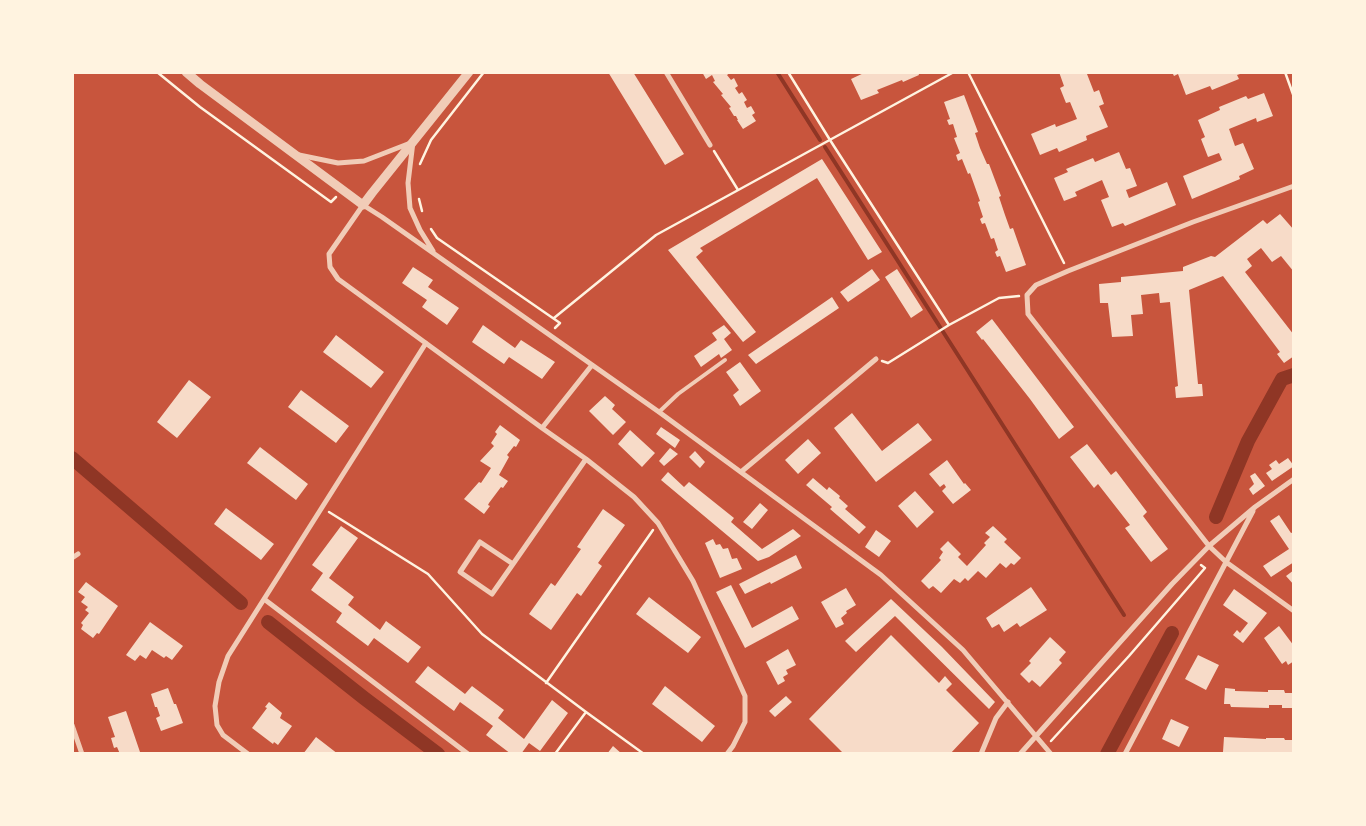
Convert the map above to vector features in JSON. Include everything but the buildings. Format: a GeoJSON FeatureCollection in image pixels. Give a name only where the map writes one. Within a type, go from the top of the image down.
{"type":"FeatureCollection","features":[{"type":"Feature","properties":{"kind":"street"},"geometry":{"type":"LineString","coordinates":[[186,72],[343,192],[382,217],[659,412],[881,575],[963,650],[1051,754]]}},
{"type":"Feature","properties":{"kind":"street"},"geometry":{"type":"LineString","coordinates":[[469,72],[363,205],[329,254],[330,267],[338,279],[586,459],[634,497],[658,523],[693,581],[746,696],[745,722],[727,754]]}},
{"type":"Feature","properties":{"kind":"street"},"geometry":{"type":"LineString","coordinates":[[666,72],[710,145]]}},
{"type":"Feature","properties":{"kind":"street"},"geometry":{"type":"LineString","coordinates":[[292,153],[338,164],[364,161],[413,142]]}},
{"type":"Feature","properties":{"kind":"street"},"geometry":{"type":"LineString","coordinates":[[413,142],[408,183],[410,208],[420,230],[435,254]]}},
{"type":"Feature","properties":{"kind":"street"},"geometry":{"type":"LineString","coordinates":[[1293,611],[1226,562],[1209,546],[1028,314],[1027,295],[1036,285],[1068,271],[1193,222],[1294,186]]}},
{"type":"Feature","properties":{"kind":"street"},"geometry":{"type":"LineString","coordinates":[[248,754],[223,735],[217,726],[215,706],[219,682],[228,656],[426,343]]}},
{"type":"Feature","properties":{"kind":"street"},"geometry":{"type":"LineString","coordinates":[[741,472],[876,359]]}},
{"type":"Feature","properties":{"kind":"street"},"geometry":{"type":"LineString","coordinates":[[542,428],[592,365]]}},
{"type":"Feature","properties":{"kind":"street"},"geometry":{"type":"LineString","coordinates":[[513,564],[480,542],[460,572],[492,594],[513,564],[586,459]]}},
{"type":"Feature","properties":{"kind":"street"},"geometry":{"type":"LineString","coordinates":[[1020,754],[1172,584],[1209,546],[1255,507],[1294,480]]}},
{"type":"Feature","properties":{"kind":"street"},"geometry":{"type":"LineString","coordinates":[[1125,754],[1255,507]]}},
{"type":"Feature","properties":{"kind":"street"},"geometry":{"type":"LineString","coordinates":[[72,558],[78,554]]}},
{"type":"Feature","properties":{"kind":"street"},"geometry":{"type":"LineString","coordinates":[[264,599],[468,754]]}},
{"type":"Feature","properties":{"kind":"street"},"geometry":{"type":"LineString","coordinates":[[981,754],[996,718],[1008,702]]}},
{"type":"Feature","properties":{"kind":"street"},"geometry":{"type":"LineString","coordinates":[[72,725],[82,754]]}},
{"type":"Feature","properties":{"kind":"lane"},"geometry":{"type":"LineString","coordinates":[[659,412],[678,394],[725,360]]}},
{"type":"Feature","properties":{"kind":"path"},"geometry":{"type":"LineString","coordinates":[[157,72],[200,107],[330,202],[343,192]]}},
{"type":"Feature","properties":{"kind":"path"},"geometry":{"type":"LineString","coordinates":[[419,166],[431,140],[484,72]]}},
{"type":"Feature","properties":{"kind":"path"},"geometry":{"type":"LineString","coordinates":[[788,72],[949,325]]}},
{"type":"Feature","properties":{"kind":"path"},"geometry":{"type":"LineString","coordinates":[[554,318],[656,235],[954,72]]}},
{"type":"Feature","properties":{"kind":"path"},"geometry":{"type":"LineString","coordinates":[[968,72],[1068,271]]}},
{"type":"Feature","properties":{"kind":"path"},"geometry":{"type":"LineString","coordinates":[[1285,72],[1294,97]]}},
{"type":"Feature","properties":{"kind":"path"},"geometry":{"type":"LineString","coordinates":[[710,145],[738,190]]}},
{"type":"Feature","properties":{"kind":"path"},"geometry":{"type":"LineString","coordinates":[[418,197],[423,214]]}},
{"type":"Feature","properties":{"kind":"path"},"geometry":{"type":"LineString","coordinates":[[428,223],[438,238],[560,323],[550,336]]}},
{"type":"Feature","properties":{"kind":"path"},"geometry":{"type":"LineString","coordinates":[[876,359],[888,363],[949,325],[999,298],[1027,295]]}},
{"type":"Feature","properties":{"kind":"path"},"geometry":{"type":"LineString","coordinates":[[322,508],[428,574],[482,634],[644,754]]}},
{"type":"Feature","properties":{"kind":"path"},"geometry":{"type":"LineString","coordinates":[[546,682],[658,523]]}},
{"type":"Feature","properties":{"kind":"path"},"geometry":{"type":"LineString","coordinates":[[1046,747],[1129,656],[1205,568],[1195,560]]}},
{"type":"Feature","properties":{"kind":"path"},"geometry":{"type":"LineString","coordinates":[[555,754],[586,712]]}},
{"type":"Feature","properties":{"kind":"waterway"},"geometry":{"type":"LineString","coordinates":[[777,72],[820,140]]}},
{"type":"Feature","properties":{"kind":"waterway"},"geometry":{"type":"LineString","coordinates":[[825,147],[1124,615]]}},
{"type":"Feature","properties":{"kind":"waterway"},"geometry":{"type":"LineString","coordinates":[[1216,517],[1248,441],[1282,379],[1294,375]]}},
{"type":"Feature","properties":{"kind":"waterway"},"geometry":{"type":"LineString","coordinates":[[72,458],[241,603]]}},
{"type":"Feature","properties":{"kind":"waterway"},"geometry":{"type":"LineString","coordinates":[[268,622],[438,754]]}},
{"type":"Feature","properties":{"kind":"waterway"},"geometry":{"type":"LineString","coordinates":[[1107,754],[1172,633]]}}]}
